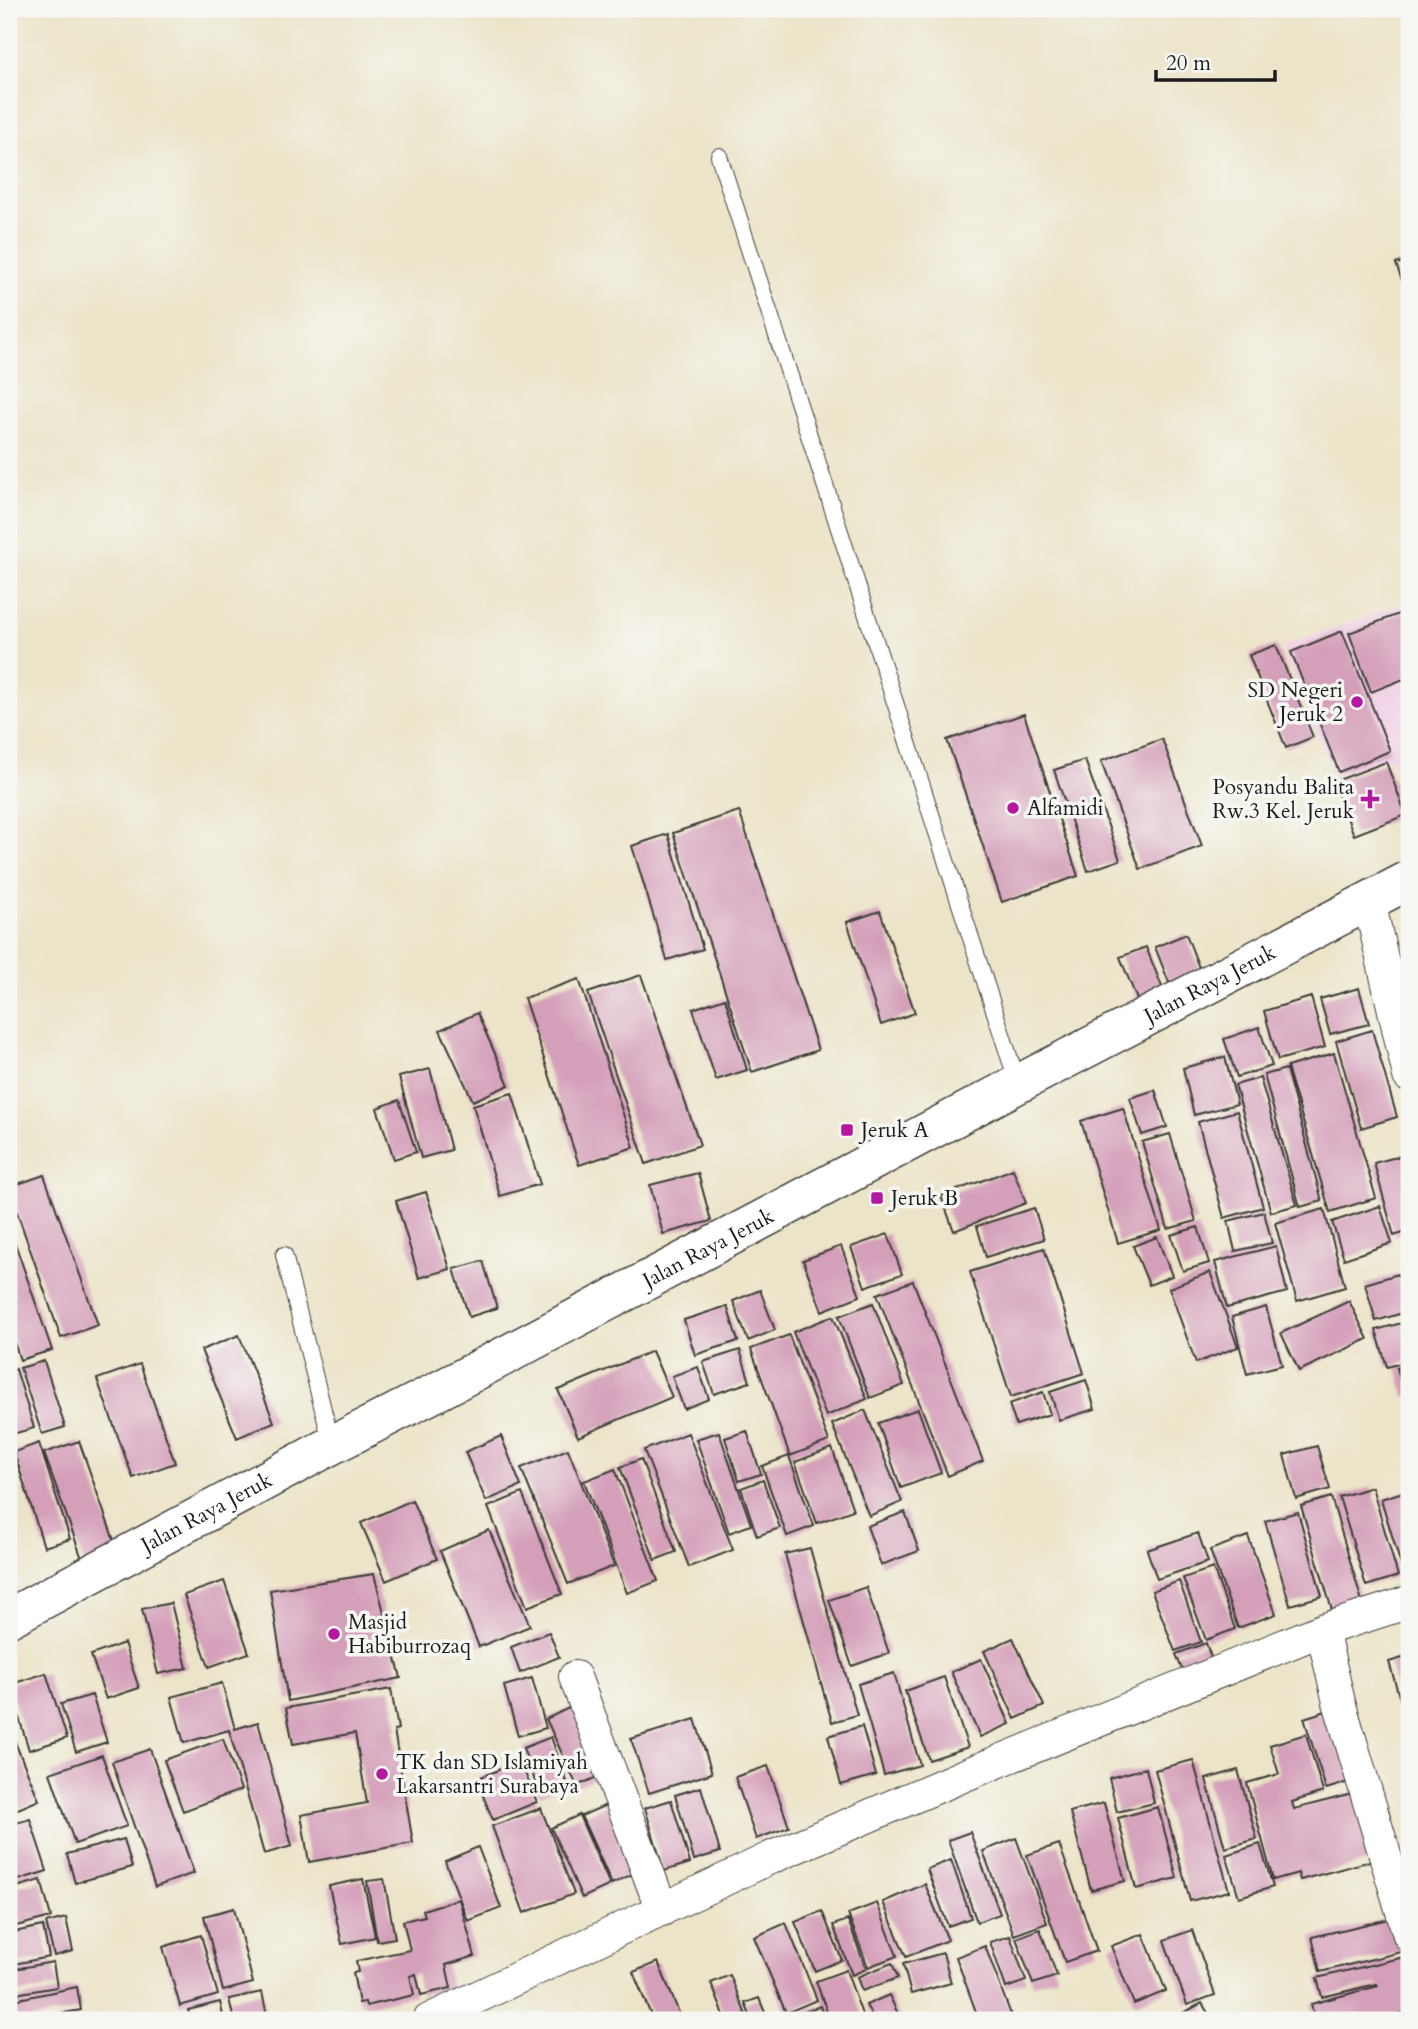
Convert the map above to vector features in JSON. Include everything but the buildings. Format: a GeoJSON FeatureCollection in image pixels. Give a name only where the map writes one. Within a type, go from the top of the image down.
{"type":"FeatureCollection","features":[{"type":"Feature","properties":{"kind":"main road","name":"Jalan Raya Jeruk"},"geometry":{"type":"LineString","coordinates":[[9,1618],[332,1445],[1409,880]]}},
{"type":"Feature","properties":{"kind":"street"},"geometry":{"type":"LineString","coordinates":[[1369,901],[1409,1076]]}},
{"type":"Feature","properties":{"kind":"street"},"geometry":{"type":"LineString","coordinates":[[429,2020],[769,1858],[1322,1630],[1409,1602]]}},
{"type":"Feature","properties":{"kind":"street"},"geometry":{"type":"LineString","coordinates":[[1322,1630],[1339,1702],[1409,1935]]}},
{"type":"Feature","properties":{"kind":"street"},"geometry":{"type":"LineString","coordinates":[[575,1677],[662,1910]]}},
{"type":"Feature","properties":{"kind":"lane"},"geometry":{"type":"LineString","coordinates":[[719,156],[1018,1084]]}},
{"type":"Feature","properties":{"kind":"lane"},"geometry":{"type":"LineString","coordinates":[[284,1255],[332,1445]]}},
{"type":"Feature","properties":{"kind":"shaded area","name":"SD Negeri Jeruk 2"},"geometry":{"type":"Polygon","coordinates":[[[1409,601],[1409,814],[1390,757],[1334,776],[1282,647],[1409,601]]]}},
{"type":"Feature","properties":{"kind":"place","name":"SD Negeri Jeruk 2"},"geometry":{"type":"Point","coordinates":[1357,702]}},
{"type":"Feature","properties":{"kind":"place","name":"Posyandu Balita Rw.3 Kel. Jeruk"},"geometry":{"type":"Point","coordinates":[1370,799]}},
{"type":"Feature","properties":{"kind":"place","name":"Alfamidi"},"geometry":{"type":"Point","coordinates":[1013,808]}},
{"type":"Feature","properties":{"kind":"place","name":"Jeruk A"},"geometry":{"type":"Point","coordinates":[847,1130]}},
{"type":"Feature","properties":{"kind":"place","name":"Jeruk B"},"geometry":{"type":"Point","coordinates":[877,1198]}},
{"type":"Feature","properties":{"kind":"place","name":"Masjid Habiburrozaq"},"geometry":{"type":"Point","coordinates":[334,1634]}},
{"type":"Feature","properties":{"kind":"place","name":"TK dan SD Islamiyah Lakarsantri Surabaya"},"geometry":{"type":"Point","coordinates":[382,1774]}}]}
